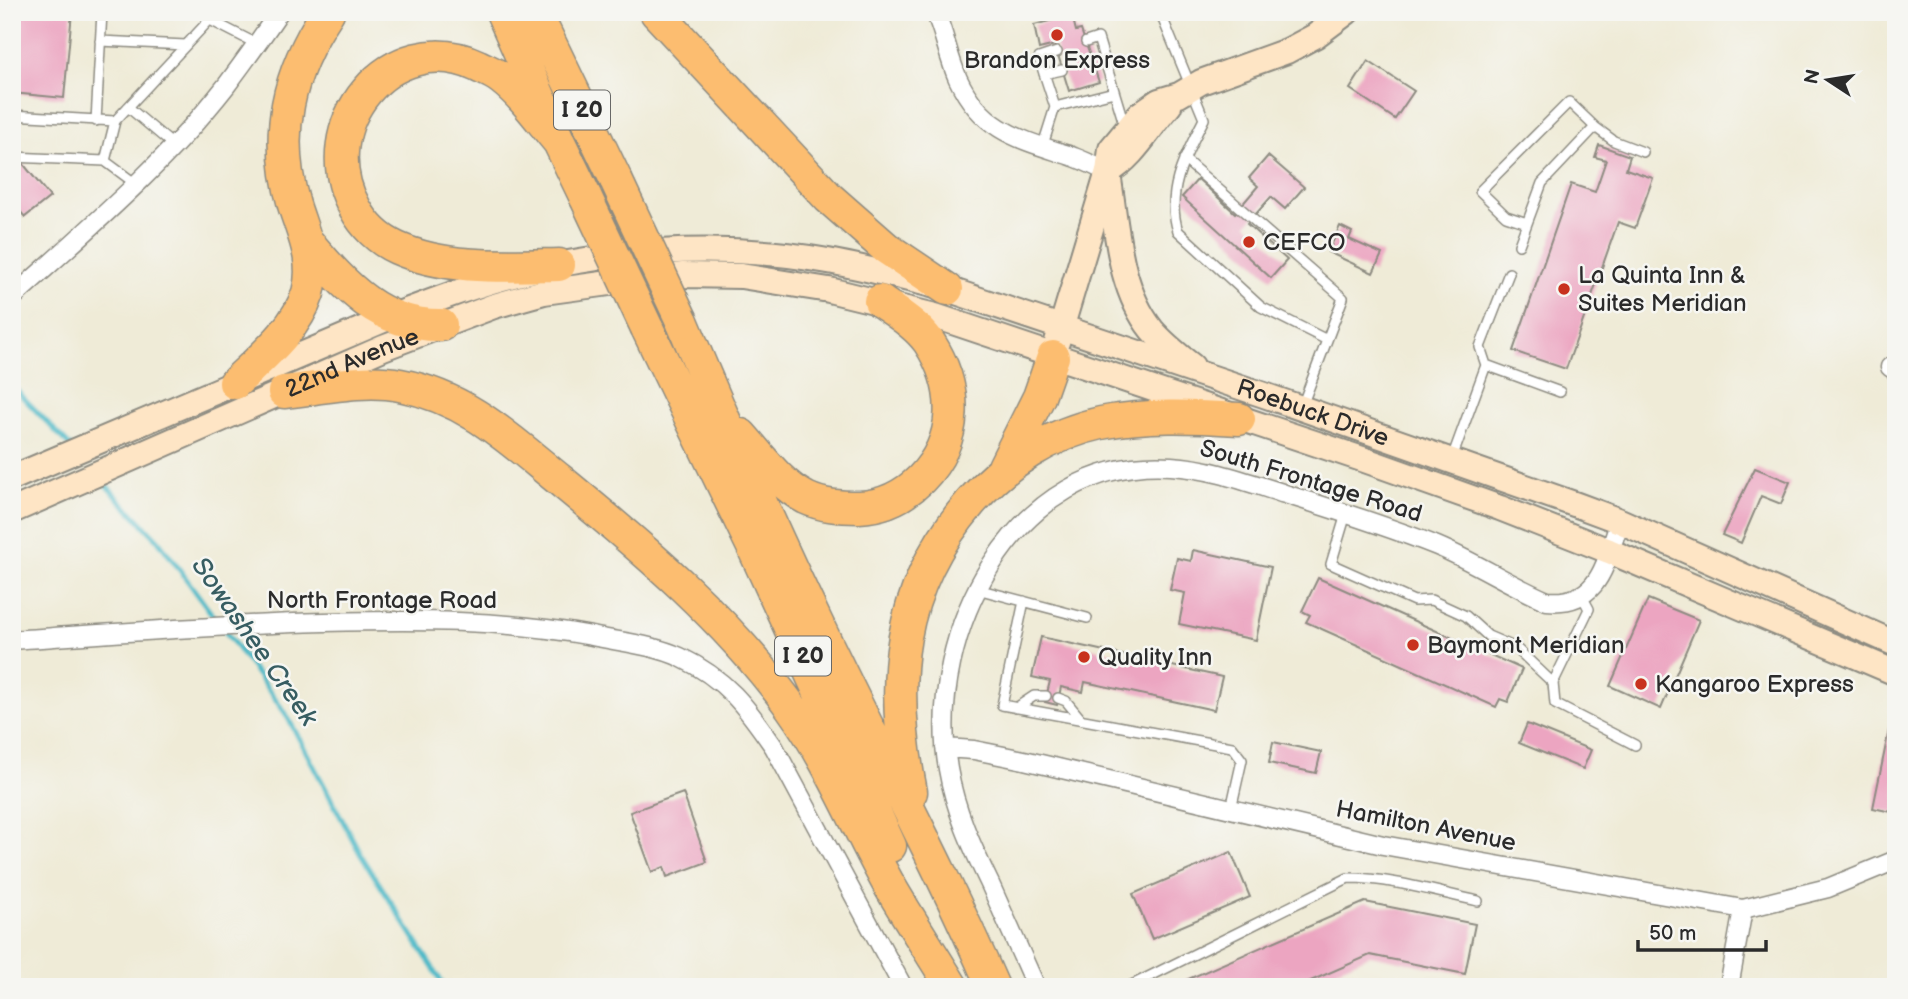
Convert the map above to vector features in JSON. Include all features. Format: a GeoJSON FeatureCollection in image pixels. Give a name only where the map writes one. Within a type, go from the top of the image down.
{"type":"FeatureCollection","features":[{"type":"Feature","properties":{"kind":"highway"},"geometry":{"type":"LineString","coordinates":[[258,393],[286,332],[302,308],[311,281],[309,244],[285,169],[284,131],[289,94],[299,64],[328,12]]}},
{"type":"Feature","properties":{"kind":"highway","name":"I 20"},"geometry":{"type":"LineString","coordinates":[[502,12],[559,142],[783,611],[952,987]]}},
{"type":"Feature","properties":{"kind":"highway","name":"I 20"},"geometry":{"type":"LineString","coordinates":[[535,12],[616,180],[825,641],[895,785],[916,821],[993,987]]}},
{"type":"Feature","properties":{"kind":"highway"},"geometry":{"type":"LineString","coordinates":[[656,12],[829,198],[886,248],[947,289]]}},
{"type":"Feature","properties":{"kind":"highway"},"geometry":{"type":"LineString","coordinates":[[559,142],[501,78],[472,63],[440,57],[405,64],[372,85],[358,101],[349,119],[342,138],[341,157],[342,177],[348,196],[360,217],[375,234],[395,247],[421,256],[477,264],[559,265]]}},
{"type":"Feature","properties":{"kind":"highway"},"geometry":{"type":"LineString","coordinates":[[309,244],[346,287],[367,303],[409,323],[441,325]]}},
{"type":"Feature","properties":{"kind":"highway"},"geometry":{"type":"LineString","coordinates":[[719,409],[775,472],[804,497],[828,505],[863,507],[903,494],[941,455],[950,426],[951,407],[944,373],[928,342],[918,329],[880,301]]}},
{"type":"Feature","properties":{"kind":"highway"},"geometry":{"type":"LineString","coordinates":[[1004,468],[1040,397],[1057,343]]}},
{"type":"Feature","properties":{"kind":"highway"},"geometry":{"type":"LineString","coordinates":[[258,393],[343,385],[397,384],[456,402],[487,421],[640,545],[705,605],[793,710],[820,754],[889,884],[952,987]]}},
{"type":"Feature","properties":{"kind":"highway"},"geometry":{"type":"LineString","coordinates":[[916,821],[903,749],[899,701],[910,610],[918,584],[944,537],[974,498],[1004,468],[1033,449],[1067,433],[1136,418],[1239,418]]}},
{"type":"Feature","properties":{"kind":"main road"},"geometry":{"type":"LineString","coordinates":[[1057,343],[1108,172],[1111,149],[1125,129],[1158,101],[1227,72],[1287,51],[1315,36],[1347,12]]}},
{"type":"Feature","properties":{"kind":"main road"},"geometry":{"type":"LineString","coordinates":[[1108,172],[1129,157],[1151,126],[1185,91]]}},
{"type":"Feature","properties":{"kind":"main road"},"geometry":{"type":"LineString","coordinates":[[1108,172],[1123,265],[1135,303],[1152,330],[1204,376]]}},
{"type":"Feature","properties":{"kind":"main road","name":"22nd Avenue"},"geometry":{"type":"LineString","coordinates":[[12,512],[258,393],[393,316],[445,296],[559,265],[647,254],[709,263]]}},
{"type":"Feature","properties":{"kind":"main road","name":"Roebuck Drive"},"geometry":{"type":"LineString","coordinates":[[709,263],[819,259],[877,270],[947,289],[1057,343],[1239,418],[1500,508],[1609,551],[1896,673]]}},
{"type":"Feature","properties":{"kind":"main road","name":"Roebuck Drive"},"geometry":{"type":"LineString","coordinates":[[709,263],[774,281],[880,301],[935,316],[1204,376],[1620,521],[1896,645]]}},
{"type":"Feature","properties":{"kind":"main road","name":"22nd Avenue"},"geometry":{"type":"LineString","coordinates":[[12,478],[258,393],[494,306],[544,292],[639,279],[709,263]]}},
{"type":"Feature","properties":{"kind":"street"},"geometry":{"type":"LineString","coordinates":[[12,298],[136,184],[173,145],[225,87],[279,12]]}},
{"type":"Feature","properties":{"kind":"street"},"geometry":{"type":"LineString","coordinates":[[935,12],[954,69],[971,103],[999,129],[1015,138],[1108,172]]}},
{"type":"Feature","properties":{"kind":"street","name":"South Frontage Road"},"geometry":{"type":"LineString","coordinates":[[1036,987],[967,834],[955,801],[945,748],[943,717],[947,679],[956,637],[977,589],[1008,541],[1050,501],[1078,484],[1134,467],[1167,465],[1224,474],[1437,547],[1547,601],[1564,602],[1582,596]]}},
{"type":"Feature","properties":{"kind":"street"},"geometry":{"type":"LineString","coordinates":[[1582,596],[1592,589],[1620,521]]}},
{"type":"Feature","properties":{"kind":"street","name":"North Frontage Road"},"geometry":{"type":"LineString","coordinates":[[12,640],[218,625],[426,620],[495,622],[575,633],[676,656],[725,685],[751,713],[774,747],[902,987]]}},
{"type":"Feature","properties":{"kind":"street","name":"Hamilton Avenue"},"geometry":{"type":"LineString","coordinates":[[945,748],[974,750],[1024,760],[1383,845],[1743,909],[1828,888],[1896,860]]}},
{"type":"Feature","properties":{"kind":"street"},"geometry":{"type":"LineString","coordinates":[[1729,987],[1743,909]]}},
{"type":"Feature","properties":{"kind":"lane"},"geometry":{"type":"LineString","coordinates":[[96,121],[102,12]]}},
{"type":"Feature","properties":{"kind":"lane"},"geometry":{"type":"LineString","coordinates":[[1160,12],[1185,91],[1204,119],[1184,159],[1174,187],[1173,203],[1178,231],[1261,307],[1327,340]]}},
{"type":"Feature","properties":{"kind":"lane"},"geometry":{"type":"LineString","coordinates":[[106,161],[115,121],[214,16],[257,44]]}},
{"type":"Feature","properties":{"kind":"lane"},"geometry":{"type":"LineString","coordinates":[[1086,42],[1098,38],[1125,129]]}},
{"type":"Feature","properties":{"kind":"lane"},"geometry":{"type":"LineString","coordinates":[[100,41],[186,45]]}},
{"type":"Feature","properties":{"kind":"lane"},"geometry":{"type":"LineString","coordinates":[[1042,148],[1055,107],[1039,58],[1058,52]]}},
{"type":"Feature","properties":{"kind":"lane"},"geometry":{"type":"LineString","coordinates":[[1092,62],[1104,58]]}},
{"type":"Feature","properties":{"kind":"lane"},"geometry":{"type":"LineString","coordinates":[[1045,74],[1062,70]]}},
{"type":"Feature","properties":{"kind":"lane"},"geometry":{"type":"LineString","coordinates":[[1055,107],[1114,92]]}},
{"type":"Feature","properties":{"kind":"lane"},"geometry":{"type":"LineString","coordinates":[[1527,223],[1506,216],[1480,191],[1569,102],[1614,141],[1643,152]]}},
{"type":"Feature","properties":{"kind":"lane"},"geometry":{"type":"LineString","coordinates":[[128,107],[173,145]]}},
{"type":"Feature","properties":{"kind":"lane"},"geometry":{"type":"LineString","coordinates":[[12,116],[115,121]]}},
{"type":"Feature","properties":{"kind":"lane"},"geometry":{"type":"LineString","coordinates":[[1519,245],[1542,183],[1595,127]]}},
{"type":"Feature","properties":{"kind":"lane"},"geometry":{"type":"LineString","coordinates":[[12,158],[106,161],[136,184]]}},
{"type":"Feature","properties":{"kind":"lane"},"geometry":{"type":"LineString","coordinates":[[1184,159],[1343,298],[1301,408]]}},
{"type":"Feature","properties":{"kind":"lane"},"geometry":{"type":"LineString","coordinates":[[1451,460],[1486,365],[1480,347],[1508,272]]}},
{"type":"Feature","properties":{"kind":"lane"},"geometry":{"type":"LineString","coordinates":[[1486,365],[1560,392]]}},
{"type":"Feature","properties":{"kind":"lane"},"geometry":{"type":"LineString","coordinates":[[1346,514],[1331,564],[1414,601],[1431,600],[1466,616],[1488,636],[1516,648],[1553,683]]}},
{"type":"Feature","properties":{"kind":"lane"},"geometry":{"type":"LineString","coordinates":[[977,589],[1087,618]]}},
{"type":"Feature","properties":{"kind":"lane"},"geometry":{"type":"LineString","coordinates":[[1582,596],[1589,608],[1553,683],[1555,704],[1635,745]]}},
{"type":"Feature","properties":{"kind":"lane"},"geometry":{"type":"LineString","coordinates":[[1024,601],[1002,705],[1232,747],[1242,760],[1231,809]]}},
{"type":"Feature","properties":{"kind":"lane"},"geometry":{"type":"LineString","coordinates":[[1016,708],[1034,696],[1046,696]]}},
{"type":"Feature","properties":{"kind":"lane"},"geometry":{"type":"LineString","coordinates":[[1058,698],[1066,701],[1080,718]]}},
{"type":"Feature","properties":{"kind":"lane"},"geometry":{"type":"LineString","coordinates":[[1128,987],[1348,878],[1363,878],[1478,901]]}},
{"type":"Feature","properties":{"kind":"building"},"geometry":{"type":"Polygon","coordinates":[[[12,12],[72,12],[64,98],[12,93],[12,12]]]}},
{"type":"Feature","properties":{"kind":"building"},"geometry":{"type":"Polygon","coordinates":[[[1072,15],[1076,31],[1081,30],[1099,82],[1069,91],[1055,45],[1039,49],[1034,25],[1072,15]]]}},
{"type":"Feature","properties":{"kind":"building"},"geometry":{"type":"Polygon","coordinates":[[[1368,61],[1414,91],[1395,119],[1350,89],[1368,61]]]}},
{"type":"Feature","properties":{"kind":"building","name":"La Quinta Inn & Suites Meridian"},"geometry":{"type":"Polygon","coordinates":[[[1599,145],[1630,156],[1626,169],[1653,178],[1635,228],[1618,222],[1566,369],[1513,351],[1571,184],[1595,192],[1606,160],[1595,157],[1599,145]]]}},
{"type":"Feature","properties":{"kind":"building"},"geometry":{"type":"Polygon","coordinates":[[[1268,156],[1304,187],[1285,209],[1271,197],[1247,224],[1287,260],[1271,278],[1182,197],[1198,179],[1235,213],[1258,186],[1249,178],[1268,156]]]}},
{"type":"Feature","properties":{"kind":"building"},"geometry":{"type":"Polygon","coordinates":[[[21,161],[50,197],[25,217],[12,202],[12,168],[21,161]]]}},
{"type":"Feature","properties":{"kind":"building"},"geometry":{"type":"Polygon","coordinates":[[[1340,226],[1352,232],[1349,239],[1382,254],[1373,273],[1328,252],[1340,226]]]}},
{"type":"Feature","properties":{"kind":"building"},"geometry":{"type":"Polygon","coordinates":[[[1755,468],[1790,482],[1781,504],[1761,496],[1741,543],[1722,535],[1755,468]]]}},
{"type":"Feature","properties":{"kind":"building"},"geometry":{"type":"Polygon","coordinates":[[[1193,550],[1271,567],[1256,640],[1179,624],[1185,593],[1170,590],[1177,558],[1191,561],[1193,550]]]}},
{"type":"Feature","properties":{"kind":"building","name":"Baymont Meridian"},"geometry":{"type":"Polygon","coordinates":[[[1318,578],[1522,669],[1508,702],[1500,699],[1496,707],[1306,622],[1310,615],[1302,611],[1318,578]]]}},
{"type":"Feature","properties":{"kind":"building","name":"Kangaroo Express"},"geometry":{"type":"Polygon","coordinates":[[[1648,599],[1699,620],[1661,709],[1610,686],[1648,599]]]}},
{"type":"Feature","properties":{"kind":"building","name":"Quality Inn"},"geometry":{"type":"Polygon","coordinates":[[[1041,637],[1222,677],[1214,710],[1085,682],[1083,692],[1061,687],[1057,705],[1045,702],[1050,681],[1032,677],[1041,637]]]}},
{"type":"Feature","properties":{"kind":"building"},"geometry":{"type":"Polygon","coordinates":[[[1891,720],[1896,721],[1896,813],[1873,808],[1891,720]]]}},
{"type":"Feature","properties":{"kind":"building"},"geometry":{"type":"Polygon","coordinates":[[[1527,724],[1591,750],[1583,769],[1519,743],[1527,724]]]}},
{"type":"Feature","properties":{"kind":"building"},"geometry":{"type":"Polygon","coordinates":[[[1273,742],[1321,752],[1316,773],[1269,763],[1273,742]]]}},
{"type":"Feature","properties":{"kind":"building"},"geometry":{"type":"Polygon","coordinates":[[[683,793],[707,862],[667,877],[664,867],[652,872],[630,812],[683,793]]]}},
{"type":"Feature","properties":{"kind":"building"},"geometry":{"type":"Polygon","coordinates":[[[1231,852],[1250,897],[1152,939],[1133,894],[1231,852]]]}},
{"type":"Feature","properties":{"kind":"building"},"geometry":{"type":"Polygon","coordinates":[[[1365,902],[1475,924],[1465,974],[1370,955],[1297,987],[1180,987],[1179,983],[1365,902]]]}},
{"type":"Feature","properties":{"kind":"waterway","name":"Sowashee Creek"},"geometry":{"type":"LineString","coordinates":[[12,386],[71,447]]}},
{"type":"Feature","properties":{"kind":"waterway","name":"Sowashee Creek"},"geometry":{"type":"LineString","coordinates":[[101,480],[158,540],[219,624]]}},
{"type":"Feature","properties":{"kind":"waterway","name":"Sowashee Creek"},"geometry":{"type":"LineString","coordinates":[[225,631],[286,714],[361,855],[445,987]]}},
{"type":"Feature","properties":{"kind":"place","name":"Brandon Express"},"geometry":{"type":"Point","coordinates":[1057,35]}},
{"type":"Feature","properties":{"kind":"place","name":"CEFCO"},"geometry":{"type":"Point","coordinates":[1249,242]}},
{"type":"Feature","properties":{"kind":"place","name":"La Quinta Inn & Suites Meridian"},"geometry":{"type":"Point","coordinates":[1564,289]}},
{"type":"Feature","properties":{"kind":"place","name":"Baymont Meridian"},"geometry":{"type":"Point","coordinates":[1413,645]}},
{"type":"Feature","properties":{"kind":"place","name":"Quality Inn"},"geometry":{"type":"Point","coordinates":[1084,657]}},
{"type":"Feature","properties":{"kind":"place","name":"Kangaroo Express"},"geometry":{"type":"Point","coordinates":[1641,684]}}]}
